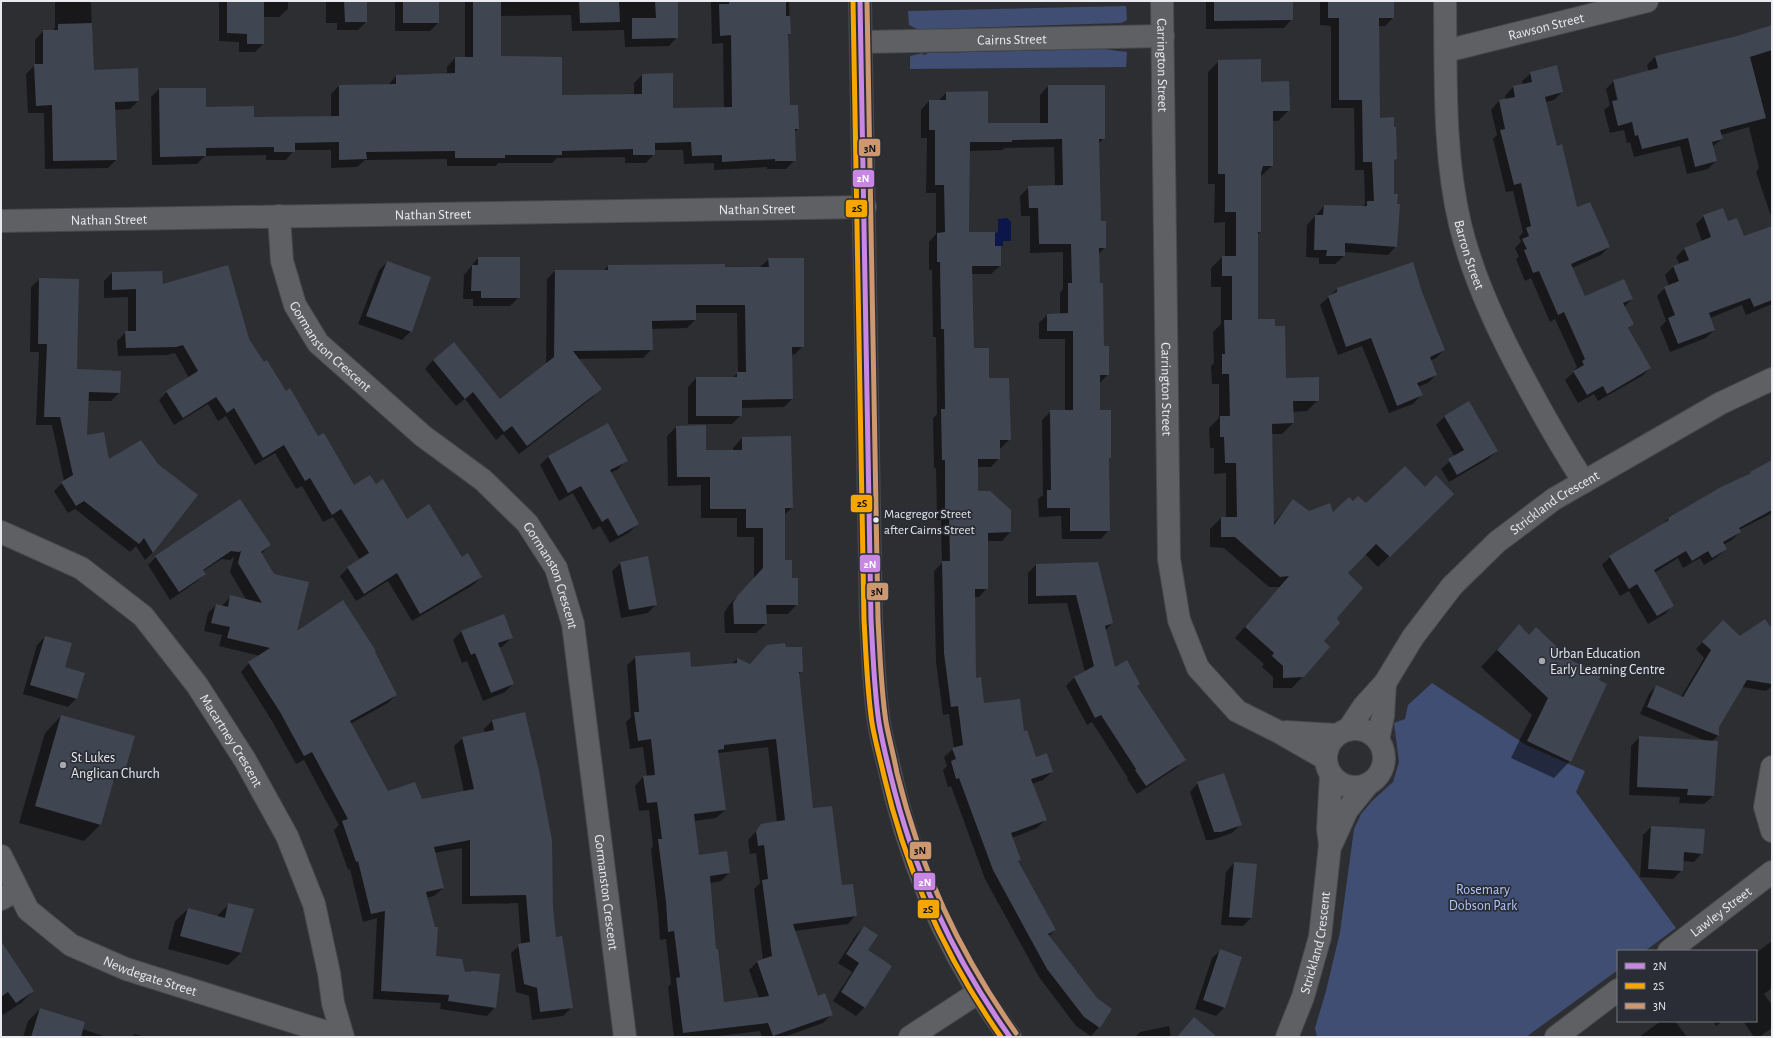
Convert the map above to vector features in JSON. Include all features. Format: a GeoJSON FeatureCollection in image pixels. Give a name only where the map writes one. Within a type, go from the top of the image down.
{"type":"FeatureCollection","features":[{"type":"Feature","properties":{"kind":"street"},"geometry":{"type":"LineString","coordinates":[[860,1],[865,207],[871,620],[878,717],[895,799],[918,871],[945,932],[979,992],[1010,1037]]}},
{"type":"Feature","properties":{"kind":"street","name":"Carrington Street"},"geometry":{"type":"LineString","coordinates":[[1162,1],[1169,559],[1179,620],[1198,668],[1238,711],[1279,732],[1329,767]]}},
{"type":"Feature","properties":{"kind":"street","name":"Barron Street"},"geometry":{"type":"LineString","coordinates":[[1445,1],[1447,115],[1450,168],[1460,224],[1475,276],[1503,340],[1552,431],[1584,482]]}},
{"type":"Feature","properties":{"kind":"street","name":"Rawson Street"},"geometry":{"type":"LineString","coordinates":[[1446,51],[1647,1]]}},
{"type":"Feature","properties":{"kind":"street","name":"Cairns Street"},"geometry":{"type":"LineString","coordinates":[[861,42],[1162,36]]}},
{"type":"Feature","properties":{"kind":"street","name":"Nathan Street"},"geometry":{"type":"LineString","coordinates":[[1,221],[865,207]]}},
{"type":"Feature","properties":{"kind":"street","name":"Gormanston Crescent"},"geometry":{"type":"LineString","coordinates":[[279,216],[282,261],[295,305],[318,343],[423,436],[483,480],[528,523],[556,568],[573,624],[625,1037]]}},
{"type":"Feature","properties":{"kind":"street","name":"Strickland Crescent"},"geometry":{"type":"LineString","coordinates":[[1342,733],[1385,683],[1413,637],[1452,586],[1497,542],[1554,499],[1721,403],[1772,379]]}},
{"type":"Feature","properties":{"kind":"street","name":"Macartney Crescent"},"geometry":{"type":"LineString","coordinates":[[1,532],[81,568],[143,616],[197,685],[245,760],[287,836],[314,904],[329,973],[333,1003],[342,1037]]}},
{"type":"Feature","properties":{"kind":"street","name":"Strickland Crescent"},"geometry":{"type":"LineString","coordinates":[[1378,740],[1383,716],[1385,683]]}},
{"type":"Feature","properties":{"kind":"street"},"geometry":{"type":"LineString","coordinates":[[1361,729],[1370,732],[1378,740],[1383,750],[1384,764],[1381,772],[1368,784],[1349,786],[1340,782],[1329,767],[1328,746],[1342,733],[1361,729]]}},
{"type":"Feature","properties":{"kind":"street","name":"Carrington Street"},"geometry":{"type":"LineString","coordinates":[[1279,732],[1342,733]]}},
{"type":"Feature","properties":{"kind":"street","name":"Strickland Crescent"},"geometry":{"type":"LineString","coordinates":[[1287,1037],[1303,997],[1320,937],[1330,846],[1328,829],[1329,767]]}},
{"type":"Feature","properties":{"kind":"street"},"geometry":{"type":"LineString","coordinates":[[1772,767],[1765,807],[1772,831]]}},
{"type":"Feature","properties":{"kind":"street","name":"Strickland Crescent"},"geometry":{"type":"LineString","coordinates":[[1330,846],[1347,810],[1368,784]]}},
{"type":"Feature","properties":{"kind":"street","name":"Newdegate Street"},"geometry":{"type":"LineString","coordinates":[[1,856],[9,894],[71,945],[126,969],[342,1037]]}},
{"type":"Feature","properties":{"kind":"street","name":"Lawley Street"},"geometry":{"type":"LineString","coordinates":[[1670,950],[1772,872]]}},
{"type":"Feature","properties":{"kind":"street"},"geometry":{"type":"LineString","coordinates":[[1556,1037],[1617,991]]}},
{"type":"Feature","properties":{"kind":"street"},"geometry":{"type":"LineString","coordinates":[[910,1037],[979,992]]}},
{"type":"Feature","properties":{"kind":"green space"},"geometry":{"type":"Polygon","coordinates":[[[1126,6],[1127,20],[1121,23],[930,29],[917,29],[909,25],[908,11],[1126,6]]]}},
{"type":"Feature","properties":{"kind":"green space"},"geometry":{"type":"Polygon","coordinates":[[[1103,49],[1127,52],[1126,67],[910,69],[910,56],[923,53],[923,55],[927,53],[1103,49]]]}},
{"type":"Feature","properties":{"kind":"green space","name":"Rosemary Dobson Park"},"geometry":{"type":"Polygon","coordinates":[[[1432,683],[1526,745],[1585,771],[1576,792],[1676,928],[1646,950],[1617,950],[1617,971],[1526,1037],[1317,1037],[1315,1028],[1326,991],[1340,932],[1354,829],[1361,814],[1372,801],[1393,782],[1399,762],[1394,723],[1405,719],[1408,705],[1432,683]]]}},
{"type":"Feature","properties":{"kind":"shaded area"},"geometry":{"type":"Polygon","coordinates":[[[1007,218],[1011,222],[1011,241],[1003,241],[1003,246],[995,246],[995,233],[998,232],[998,219],[1007,218]]]}},
{"type":"Feature","properties":{"kind":"building"},"geometry":{"type":"Polygon","coordinates":[[[227,1],[264,1],[264,44],[247,44],[247,34],[227,33],[227,1]]]}},
{"type":"Feature","properties":{"kind":"building"},"geometry":{"type":"Polygon","coordinates":[[[344,1],[367,1],[367,22],[345,22],[344,1]]]}},
{"type":"Feature","properties":{"kind":"building"},"geometry":{"type":"Polygon","coordinates":[[[403,1],[439,1],[439,23],[403,23],[403,1]]]}},
{"type":"Feature","properties":{"kind":"building"},"geometry":{"type":"Polygon","coordinates":[[[473,1],[501,1],[501,56],[562,57],[562,95],[642,94],[642,74],[673,73],[673,108],[732,107],[731,35],[720,36],[719,4],[729,4],[729,1],[786,1],[786,16],[790,16],[791,34],[788,34],[790,105],[798,105],[799,129],[795,129],[796,161],[775,161],[775,159],[722,162],[722,155],[692,156],[691,142],[655,143],[655,155],[633,155],[633,149],[562,151],[562,155],[505,155],[505,158],[455,158],[455,151],[366,152],[367,159],[339,160],[339,142],[295,143],[295,152],[274,152],[274,147],[206,148],[206,156],[160,157],[159,88],[206,88],[206,107],[254,106],[254,117],[339,116],[339,85],[396,84],[396,75],[455,73],[455,57],[473,57],[473,1]]]}},
{"type":"Feature","properties":{"kind":"building"},"geometry":{"type":"Polygon","coordinates":[[[579,1],[619,1],[620,22],[580,23],[579,1]]]}},
{"type":"Feature","properties":{"kind":"building"},"geometry":{"type":"Polygon","coordinates":[[[655,1],[678,1],[678,38],[632,39],[632,18],[656,18],[655,1]]]}},
{"type":"Feature","properties":{"kind":"building"},"geometry":{"type":"Polygon","coordinates":[[[1214,1],[1293,1],[1293,20],[1214,21],[1214,1]]]}},
{"type":"Feature","properties":{"kind":"building"},"geometry":{"type":"Polygon","coordinates":[[[1328,1],[1394,1],[1394,18],[1379,18],[1380,118],[1394,117],[1394,127],[1396,127],[1397,159],[1394,160],[1394,194],[1398,194],[1397,204],[1400,204],[1397,247],[1345,243],[1345,256],[1326,256],[1327,250],[1314,250],[1315,215],[1323,215],[1324,205],[1367,206],[1367,201],[1374,201],[1372,162],[1363,162],[1362,100],[1339,100],[1339,18],[1328,18],[1328,1]]]}},
{"type":"Feature","properties":{"kind":"building"},"geometry":{"type":"Polygon","coordinates":[[[92,23],[94,70],[138,68],[139,101],[115,102],[117,160],[53,161],[52,105],[36,106],[34,64],[43,64],[43,30],[58,30],[58,24],[92,23]]]}},
{"type":"Feature","properties":{"kind":"building"},"geometry":{"type":"Polygon","coordinates":[[[1772,25],[1772,50],[1750,57],[1766,118],[1720,130],[1723,139],[1712,142],[1717,161],[1695,167],[1688,138],[1642,149],[1638,135],[1635,136],[1632,122],[1618,126],[1612,101],[1618,100],[1613,80],[1658,68],[1655,56],[1737,36],[1772,25]]]}},
{"type":"Feature","properties":{"kind":"building"},"geometry":{"type":"Polygon","coordinates":[[[1261,59],[1261,82],[1289,81],[1290,111],[1273,111],[1273,166],[1263,166],[1261,173],[1261,232],[1258,232],[1258,319],[1275,319],[1275,326],[1285,326],[1286,378],[1319,377],[1319,401],[1293,401],[1294,423],[1272,424],[1274,525],[1293,499],[1309,511],[1330,503],[1333,512],[1349,497],[1353,501],[1358,496],[1366,503],[1405,466],[1425,487],[1436,475],[1454,494],[1390,557],[1376,544],[1348,573],[1363,588],[1337,618],[1340,623],[1324,641],[1330,647],[1304,677],[1283,678],[1283,666],[1272,656],[1274,653],[1245,627],[1289,576],[1280,577],[1235,537],[1221,537],[1221,517],[1237,517],[1236,463],[1225,463],[1224,437],[1220,437],[1220,416],[1230,416],[1229,374],[1222,374],[1222,354],[1225,354],[1224,320],[1232,320],[1232,276],[1222,276],[1222,256],[1236,256],[1236,212],[1225,212],[1225,174],[1218,174],[1218,60],[1261,59]]]}},
{"type":"Feature","properties":{"kind":"building"},"geometry":{"type":"Polygon","coordinates":[[[1557,65],[1563,92],[1545,97],[1557,146],[1562,144],[1577,207],[1590,202],[1610,247],[1571,264],[1585,296],[1624,279],[1633,299],[1623,303],[1634,324],[1628,328],[1651,368],[1607,394],[1603,386],[1587,395],[1573,371],[1584,365],[1582,361],[1585,359],[1564,312],[1558,315],[1539,271],[1533,273],[1524,250],[1527,249],[1522,239],[1529,236],[1526,228],[1531,226],[1521,183],[1514,185],[1500,130],[1505,129],[1499,100],[1515,97],[1513,86],[1532,82],[1530,72],[1557,65]]]}},
{"type":"Feature","properties":{"kind":"building"},"geometry":{"type":"Polygon","coordinates":[[[1048,85],[1105,85],[1105,139],[1099,139],[1101,221],[1106,221],[1106,248],[1099,248],[1100,283],[1103,283],[1104,346],[1109,346],[1109,375],[1100,375],[1100,410],[1111,410],[1111,458],[1109,458],[1110,531],[1070,531],[1070,508],[1047,508],[1047,490],[1051,490],[1050,410],[1073,410],[1073,331],[1047,331],[1047,314],[1068,313],[1068,283],[1072,283],[1071,244],[1039,244],[1038,208],[1029,208],[1028,186],[1063,185],[1062,139],[1012,140],[1012,142],[970,142],[969,232],[995,232],[995,246],[1001,246],[1001,266],[972,266],[974,348],[989,348],[989,378],[1009,378],[1011,440],[1000,440],[1000,459],[978,459],[978,491],[990,491],[1011,510],[1011,532],[988,533],[988,589],[975,589],[976,678],[981,677],[984,703],[1020,699],[1024,731],[1027,730],[1036,757],[1047,753],[1053,772],[1031,779],[1047,820],[1011,833],[1021,860],[1018,861],[1056,930],[1048,934],[1097,998],[1112,1009],[1100,1028],[1084,1017],[1047,969],[993,870],[959,778],[956,779],[951,761],[956,759],[952,748],[963,745],[958,706],[951,707],[944,653],[942,561],[950,561],[949,512],[945,512],[945,460],[942,460],[941,409],[945,409],[944,329],[941,329],[940,262],[937,262],[937,233],[945,232],[944,185],[935,185],[935,130],[929,130],[929,100],[946,100],[946,92],[988,91],[988,123],[1048,123],[1048,85]]]}},
{"type":"Feature","properties":{"kind":"building"},"geometry":{"type":"Polygon","coordinates":[[[1723,208],[1728,221],[1737,218],[1744,236],[1772,226],[1772,300],[1754,307],[1750,298],[1709,313],[1715,330],[1678,344],[1668,318],[1675,315],[1664,287],[1679,281],[1673,266],[1689,260],[1684,248],[1711,237],[1703,215],[1723,208]]]}},
{"type":"Feature","properties":{"kind":"building"},"geometry":{"type":"Polygon","coordinates":[[[478,257],[520,257],[520,298],[481,298],[481,291],[471,291],[472,265],[478,265],[478,257]]]}},
{"type":"Feature","properties":{"kind":"building"},"geometry":{"type":"Polygon","coordinates":[[[768,258],[804,258],[804,347],[792,347],[793,399],[742,400],[742,416],[696,416],[696,377],[737,377],[737,372],[746,372],[745,305],[696,305],[696,320],[652,321],[653,350],[573,351],[602,389],[527,446],[512,426],[504,432],[473,392],[465,399],[433,360],[454,342],[500,399],[554,357],[555,270],[608,270],[608,265],[725,264],[725,267],[769,267],[768,258]]]}},
{"type":"Feature","properties":{"kind":"building"},"geometry":{"type":"Polygon","coordinates":[[[387,261],[431,277],[412,332],[366,316],[387,261]]]}},
{"type":"Feature","properties":{"kind":"building"},"geometry":{"type":"Polygon","coordinates":[[[1413,262],[1422,292],[1445,350],[1430,357],[1437,375],[1417,383],[1423,395],[1397,406],[1371,338],[1346,347],[1328,296],[1337,292],[1337,288],[1413,262]]]}},
{"type":"Feature","properties":{"kind":"building"},"geometry":{"type":"Polygon","coordinates":[[[228,265],[249,339],[264,362],[267,360],[286,391],[290,388],[318,436],[324,433],[354,485],[370,475],[376,484],[383,479],[407,519],[429,504],[462,557],[468,553],[482,577],[420,614],[397,573],[364,594],[347,567],[369,553],[341,509],[332,515],[310,478],[305,481],[284,445],[263,458],[234,408],[227,413],[216,397],[183,418],[166,391],[198,371],[183,345],[176,347],[126,348],[125,331],[136,331],[136,289],[112,290],[112,272],[162,271],[163,284],[228,265]]]}},
{"type":"Feature","properties":{"kind":"building"},"geometry":{"type":"Polygon","coordinates":[[[39,278],[79,279],[77,369],[121,371],[120,393],[89,392],[87,435],[104,432],[109,459],[141,440],[158,464],[198,495],[153,553],[144,538],[139,544],[84,501],[76,506],[61,482],[73,475],[60,417],[44,417],[47,344],[38,344],[39,278]]]}},
{"type":"Feature","properties":{"kind":"building"},"geometry":{"type":"Polygon","coordinates":[[[1469,401],[1498,451],[1457,475],[1448,459],[1464,450],[1444,416],[1469,401]]]}},
{"type":"Feature","properties":{"kind":"building"},"geometry":{"type":"Polygon","coordinates":[[[608,423],[628,461],[610,470],[639,524],[618,536],[608,518],[602,522],[581,486],[568,493],[548,456],[608,423]]]}},
{"type":"Feature","properties":{"kind":"building"},"geometry":{"type":"Polygon","coordinates":[[[706,425],[706,450],[742,450],[742,437],[791,436],[793,508],[785,508],[785,560],[792,560],[792,578],[798,578],[798,605],[766,605],[767,624],[734,624],[733,603],[738,595],[763,568],[763,528],[746,528],[746,509],[710,509],[710,477],[677,477],[676,426],[706,425]]]}},
{"type":"Feature","properties":{"kind":"building"},"geometry":{"type":"Polygon","coordinates":[[[1772,460],[1772,510],[1739,528],[1741,532],[1723,542],[1727,549],[1712,558],[1708,551],[1692,561],[1686,551],[1654,570],[1674,606],[1657,616],[1637,584],[1629,589],[1609,556],[1669,520],[1668,518],[1721,487],[1751,473],[1750,472],[1772,460]]]}},
{"type":"Feature","properties":{"kind":"building"},"geometry":{"type":"Polygon","coordinates":[[[240,499],[271,545],[261,552],[274,574],[309,582],[297,631],[343,600],[376,651],[375,652],[397,695],[350,721],[388,791],[415,782],[422,799],[474,789],[462,737],[494,730],[492,720],[525,712],[539,771],[552,840],[553,908],[556,937],[562,936],[573,1008],[540,1012],[537,988],[524,984],[518,944],[530,942],[526,895],[470,896],[470,840],[434,847],[444,888],[426,892],[435,927],[438,927],[436,956],[462,959],[465,972],[475,971],[500,974],[496,1008],[448,1001],[449,995],[381,991],[385,911],[371,914],[358,861],[356,862],[342,821],[348,819],[312,752],[304,756],[280,712],[248,662],[270,648],[227,638],[230,627],[211,623],[216,604],[228,607],[230,595],[262,603],[238,563],[241,551],[231,551],[203,570],[206,574],[179,592],[155,556],[240,499]]]}},
{"type":"Feature","properties":{"kind":"building"},"geometry":{"type":"Polygon","coordinates":[[[648,556],[657,605],[629,610],[620,562],[648,556]]]}},
{"type":"Feature","properties":{"kind":"building"},"geometry":{"type":"Polygon","coordinates":[[[1098,562],[1113,623],[1105,626],[1115,667],[1127,660],[1140,684],[1137,686],[1186,760],[1146,786],[1101,715],[1095,718],[1074,677],[1094,666],[1076,595],[1036,596],[1036,564],[1098,562]]]}},
{"type":"Feature","properties":{"kind":"building"},"geometry":{"type":"Polygon","coordinates":[[[504,614],[513,638],[498,643],[514,684],[491,693],[475,653],[471,655],[461,631],[504,614]]]}},
{"type":"Feature","properties":{"kind":"building"},"geometry":{"type":"Polygon","coordinates":[[[1765,619],[1772,629],[1772,684],[1747,680],[1719,727],[1719,736],[1647,707],[1656,685],[1683,697],[1711,650],[1702,642],[1723,620],[1740,636],[1765,619]]]}},
{"type":"Feature","properties":{"kind":"building"},"geometry":{"type":"Polygon","coordinates":[[[1519,624],[1529,635],[1536,627],[1572,661],[1601,674],[1599,680],[1607,684],[1571,762],[1527,741],[1548,698],[1497,650],[1519,624]]]}},
{"type":"Feature","properties":{"kind":"building"},"geometry":{"type":"Polygon","coordinates":[[[45,636],[72,643],[65,667],[85,673],[77,699],[30,685],[45,636]]]}},
{"type":"Feature","properties":{"kind":"building"},"geometry":{"type":"Polygon","coordinates":[[[785,643],[786,647],[802,647],[803,672],[799,672],[813,808],[832,806],[842,885],[853,884],[857,916],[793,924],[818,996],[825,993],[833,1015],[773,1036],[768,1023],[683,1033],[676,978],[680,977],[674,931],[668,932],[666,902],[658,839],[662,839],[657,802],[647,803],[643,776],[655,775],[651,739],[638,741],[634,712],[639,712],[635,656],[690,652],[691,667],[737,663],[737,658],[750,664],[767,645],[785,643]],[[776,739],[724,745],[724,749],[718,750],[726,810],[694,814],[699,855],[727,851],[730,873],[710,876],[716,949],[718,949],[724,1002],[769,996],[757,961],[772,956],[762,880],[768,879],[764,845],[758,846],[756,831],[761,824],[785,820],[776,739]]]}},
{"type":"Feature","properties":{"kind":"building","name":"St Lukes Anglican Church"},"geometry":{"type":"Polygon","coordinates":[[[61,715],[135,736],[125,771],[117,769],[101,825],[35,806],[61,715]]]}},
{"type":"Feature","properties":{"kind":"building"},"geometry":{"type":"Polygon","coordinates":[[[1639,736],[1718,741],[1714,796],[1687,795],[1688,789],[1637,787],[1639,736]]]}},
{"type":"Feature","properties":{"kind":"building"},"geometry":{"type":"Polygon","coordinates":[[[1224,773],[1242,825],[1221,832],[1214,832],[1197,782],[1224,773]]]}},
{"type":"Feature","properties":{"kind":"building"},"geometry":{"type":"Polygon","coordinates":[[[1651,826],[1705,829],[1703,854],[1684,852],[1683,871],[1648,869],[1651,826]]]}},
{"type":"Feature","properties":{"kind":"building"},"geometry":{"type":"Polygon","coordinates":[[[1234,862],[1257,864],[1252,918],[1229,917],[1234,862]]]}},
{"type":"Feature","properties":{"kind":"building"},"geometry":{"type":"Polygon","coordinates":[[[228,903],[254,909],[241,953],[180,936],[188,908],[225,918],[228,903]]]}},
{"type":"Feature","properties":{"kind":"building"},"geometry":{"type":"Polygon","coordinates":[[[864,926],[878,935],[868,950],[892,966],[865,1008],[841,992],[859,963],[846,954],[864,926]]]}},
{"type":"Feature","properties":{"kind":"building"},"geometry":{"type":"Polygon","coordinates":[[[1,941],[34,991],[16,1003],[8,992],[1,997],[1,941]]]}},
{"type":"Feature","properties":{"kind":"building"},"geometry":{"type":"Polygon","coordinates":[[[1220,949],[1242,957],[1225,1008],[1203,1000],[1220,949]]]}},
{"type":"Feature","properties":{"kind":"building"},"geometry":{"type":"Polygon","coordinates":[[[40,1008],[85,1022],[81,1037],[31,1037],[40,1008]]]}},
{"type":"Feature","properties":{"kind":"building"},"geometry":{"type":"Polygon","coordinates":[[[1194,1017],[1217,1037],[1177,1037],[1194,1017]]]}},
{"type":"Feature","properties":{"kind":"transit line","name":"2S"},"geometry":{"type":"LineString","coordinates":[[853,1],[864,620],[870,710],[893,811],[916,879],[945,944],[962,976],[1001,1037]]}},
{"type":"Feature","properties":{"kind":"transit line","name":"2N"},"geometry":{"type":"LineString","coordinates":[[860,1],[871,620],[877,710],[887,761],[900,809],[923,878],[952,943],[989,1006],[1010,1037]]}},
{"type":"Feature","properties":{"kind":"transit line","name":"3N"},"geometry":{"type":"LineString","coordinates":[[867,1],[878,620],[884,710],[897,773],[907,809],[930,876],[959,940],[976,971],[1016,1033]]}},
{"type":"Feature","properties":{"kind":"place","name":"Macgregor Street after Cairns Street"},"geometry":{"type":"Point","coordinates":[876,520]}},
{"type":"Feature","properties":{"kind":"place","name":"Urban Education Early Learning Centre"},"geometry":{"type":"Point","coordinates":[1542,661]}},
{"type":"Feature","properties":{"kind":"place","name":"St Lukes Anglican Church"},"geometry":{"type":"Point","coordinates":[63,765]}}]}
